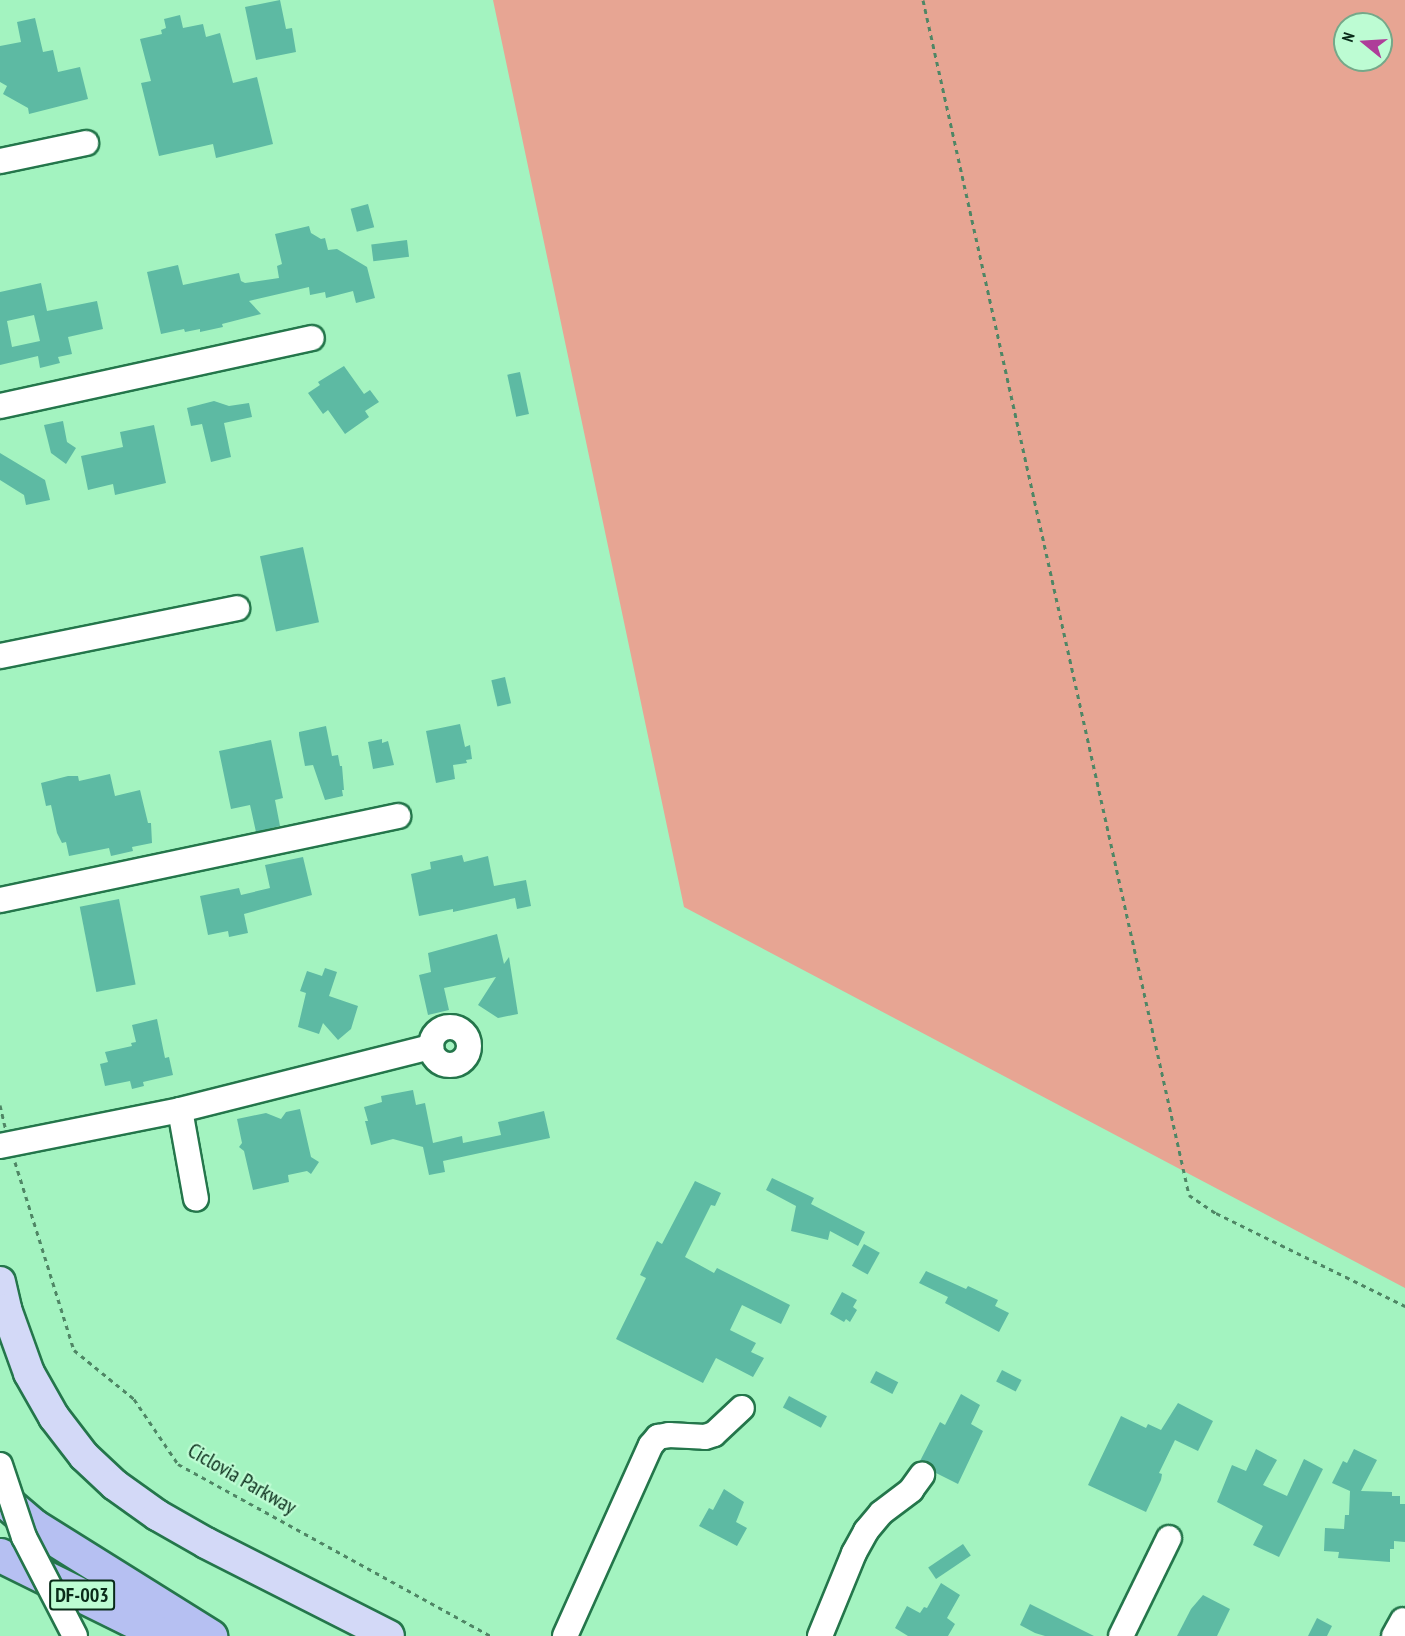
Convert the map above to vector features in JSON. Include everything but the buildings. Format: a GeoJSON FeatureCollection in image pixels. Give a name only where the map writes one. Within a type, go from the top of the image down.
{"type":"FeatureCollection","features":[{"type":"Feature","properties":{"kind":"highway"},"geometry":{"type":"LineString","coordinates":[[0,1497],[34,1526],[210,1636]]}},
{"type":"Feature","properties":{"kind":"highway","name":"DF-003"},"geometry":{"type":"LineString","coordinates":[[0,1555],[164,1636]]}},
{"type":"Feature","properties":{"kind":"main road"},"geometry":{"type":"LineString","coordinates":[[0,1282],[6,1309],[29,1373],[54,1417],[84,1456],[115,1485],[157,1515],[206,1543],[389,1636]]}},
{"type":"Feature","properties":{"kind":"street"},"geometry":{"type":"LineString","coordinates":[[0,161],[86,143]]}},
{"type":"Feature","properties":{"kind":"street"},"geometry":{"type":"LineString","coordinates":[[0,406],[312,338]]}},
{"type":"Feature","properties":{"kind":"street"},"geometry":{"type":"LineString","coordinates":[[0,656],[237,608]]}},
{"type":"Feature","properties":{"kind":"street"},"geometry":{"type":"LineString","coordinates":[[0,900],[398,816]]}},
{"type":"Feature","properties":{"kind":"street"},"geometry":{"type":"LineString","coordinates":[[4,1145],[180,1110],[431,1047]]}},
{"type":"Feature","properties":{"kind":"street"},"geometry":{"type":"LineString","coordinates":[[180,1110],[196,1199]]}},
{"type":"Feature","properties":{"kind":"street"},"geometry":{"type":"LineString","coordinates":[[566,1636],[651,1445],[658,1437],[669,1435],[705,1437],[714,1434],[742,1408]]}},
{"type":"Feature","properties":{"kind":"street"},"geometry":{"type":"LineString","coordinates":[[0,1465],[24,1537],[75,1636]]}},
{"type":"Feature","properties":{"kind":"street"},"geometry":{"type":"LineString","coordinates":[[819,1636],[854,1553],[866,1531],[881,1513],[911,1490],[922,1475]]}},
{"type":"Feature","properties":{"kind":"street"},"geometry":{"type":"LineString","coordinates":[[1120,1636],[1169,1538]]}},
{"type":"Feature","properties":{"kind":"path"},"geometry":{"type":"LineString","coordinates":[[923,0],[1189,1195],[1216,1214],[1405,1306]]}},
{"type":"Feature","properties":{"kind":"path","name":"Ciclovia Parkway"},"geometry":{"type":"LineString","coordinates":[[0,1105],[4,1145],[74,1350],[134,1399],[178,1464],[491,1636]]}},
{"type":"Feature","properties":{"kind":"shaded area"},"geometry":{"type":"Polygon","coordinates":[[[493,0],[1405,0],[1405,1288],[684,907],[493,0]]]}}]}
